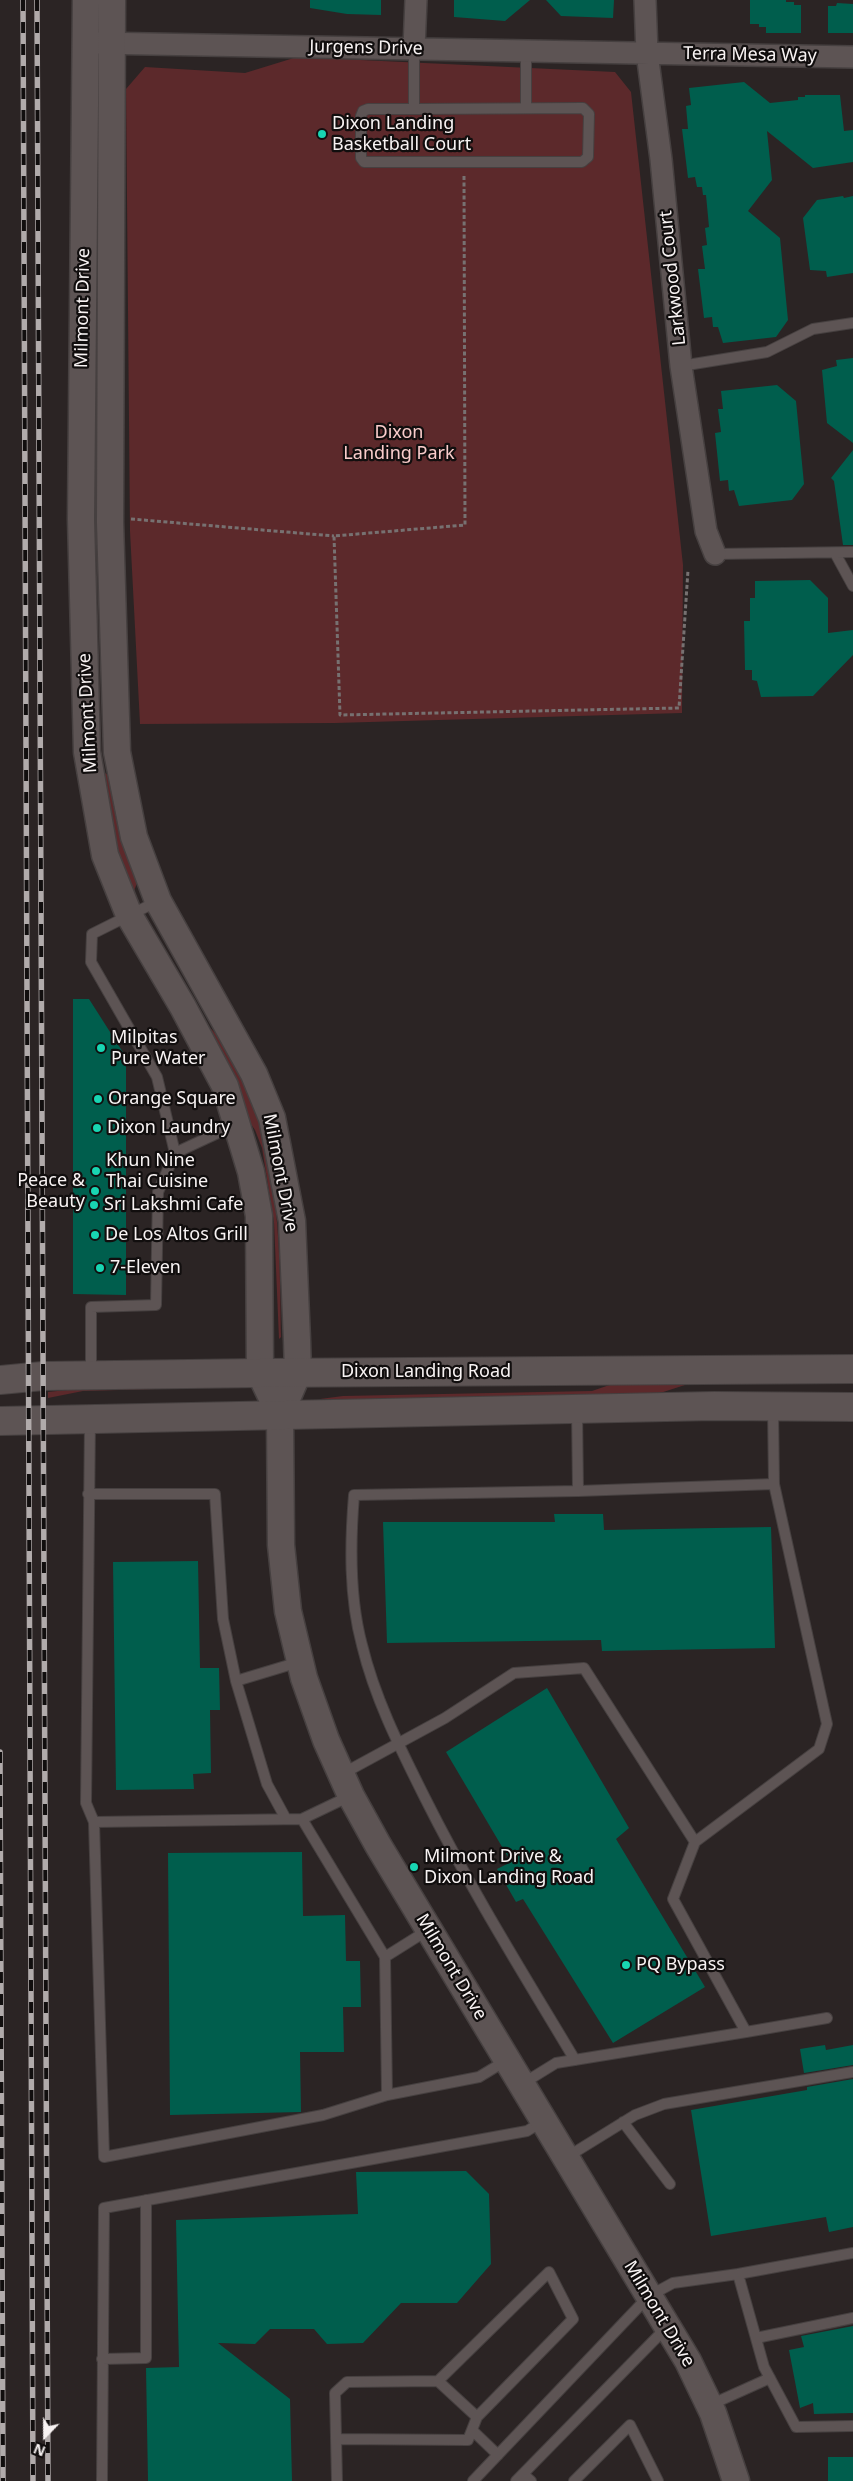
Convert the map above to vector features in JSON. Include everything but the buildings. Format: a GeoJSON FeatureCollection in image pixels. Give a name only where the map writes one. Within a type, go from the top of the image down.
{"type":"FeatureCollection","features":[{"type":"Feature","properties":{"kind":"main road","name":"Dixon Landing Road"},"geometry":{"type":"LineString","coordinates":[[6,1380],[91,1376],[260,1373],[853,1369]]}},
{"type":"Feature","properties":{"kind":"main road"},"geometry":{"type":"LineString","coordinates":[[6,1421],[577,1408],[714,1406],[773,1408],[853,1407]]}},
{"type":"Feature","properties":{"kind":"street","name":"Milmont Drive"},"geometry":{"type":"LineString","coordinates":[[86,0],[82,520],[87,752],[105,855],[129,915],[183,1007],[225,1086],[251,1172],[259,1216],[260,1373],[280,1415]]}},
{"type":"Feature","properties":{"kind":"street","name":"Milmont Drive"},"geometry":{"type":"LineString","coordinates":[[112,0],[110,522],[117,752],[134,837],[158,901],[254,1074],[272,1118],[292,1221],[298,1373],[280,1415],[281,1545],[288,1611],[300,1661],[326,1740],[346,1785],[378,1845],[688,2361],[710,2405],[736,2481]]}},
{"type":"Feature","properties":{"kind":"street"},"geometry":{"type":"LineString","coordinates":[[414,48],[416,0]]}},
{"type":"Feature","properties":{"kind":"street","name":"Larkwood Court"},"geometry":{"type":"LineString","coordinates":[[645,0],[647,53],[663,178],[681,366],[706,532],[715,554]]}},
{"type":"Feature","properties":{"kind":"street","name":"Jurgens Drive"},"geometry":{"type":"LineString","coordinates":[[86,43],[647,53]]}},
{"type":"Feature","properties":{"kind":"street","name":"Terra Mesa Way"},"geometry":{"type":"LineString","coordinates":[[647,53],[853,57]]}},
{"type":"Feature","properties":{"kind":"lane"},"geometry":{"type":"LineString","coordinates":[[414,48],[414,109]]}},
{"type":"Feature","properties":{"kind":"lane"},"geometry":{"type":"LineString","coordinates":[[526,50],[526,108]]}},
{"type":"Feature","properties":{"kind":"lane"},"geometry":{"type":"LineString","coordinates":[[526,108],[583,108],[586,110],[589,114],[587,160],[582,162],[464,163],[364,162],[361,158],[361,116],[368,109],[526,108]]}},
{"type":"Feature","properties":{"kind":"lane"},"geometry":{"type":"LineString","coordinates":[[681,366],[767,352],[813,330],[853,323]]}},
{"type":"Feature","properties":{"kind":"lane"},"geometry":{"type":"LineString","coordinates":[[715,554],[853,552]]}},
{"type":"Feature","properties":{"kind":"lane"},"geometry":{"type":"LineString","coordinates":[[835,553],[853,586]]}},
{"type":"Feature","properties":{"kind":"lane"},"geometry":{"type":"LineString","coordinates":[[91,1376],[91,1307],[156,1305],[158,1192],[175,1153],[157,1077],[91,962],[92,934],[158,901]]}},
{"type":"Feature","properties":{"kind":"lane"},"geometry":{"type":"LineString","coordinates":[[175,1153],[237,1125]]}},
{"type":"Feature","properties":{"kind":"lane"},"geometry":{"type":"LineString","coordinates":[[577,1408],[578,1491]]}},
{"type":"Feature","properties":{"kind":"lane"},"geometry":{"type":"LineString","coordinates":[[746,2032],[673,1899],[695,1842],[819,1749],[827,1724],[774,1484],[773,1408]]}},
{"type":"Feature","properties":{"kind":"lane"},"geometry":{"type":"LineString","coordinates":[[90,1420],[86,1803],[94,1822],[104,2157],[323,2115],[387,2095],[479,2077],[507,2060]]}},
{"type":"Feature","properties":{"kind":"lane"},"geometry":{"type":"LineString","coordinates":[[574,2060],[454,1857],[397,1744],[376,1694],[361,1644],[355,1605],[350,1536],[354,1495],[578,1491],[774,1484]]}},
{"type":"Feature","properties":{"kind":"lane"},"geometry":{"type":"LineString","coordinates":[[88,1494],[216,1494],[223,1619],[236,1681],[267,1784],[286,1820]]}},
{"type":"Feature","properties":{"kind":"lane"},"geometry":{"type":"LineString","coordinates":[[236,1681],[300,1661]]}},
{"type":"Feature","properties":{"kind":"lane"},"geometry":{"type":"LineString","coordinates":[[94,1822],[302,1819],[397,1744],[445,1718],[514,1673],[584,1668],[695,1842]]}},
{"type":"Feature","properties":{"kind":"lane"},"geometry":{"type":"LineString","coordinates":[[302,1819],[385,1957],[387,2095]]}},
{"type":"Feature","properties":{"kind":"lane"},"geometry":{"type":"LineString","coordinates":[[385,1957],[429,1929]]}},
{"type":"Feature","properties":{"kind":"lane"},"geometry":{"type":"LineString","coordinates":[[522,2084],[556,2063],[827,2018]]}},
{"type":"Feature","properties":{"kind":"lane"},"geometry":{"type":"LineString","coordinates":[[566,2158],[635,2115],[664,2104],[853,2072]]}},
{"type":"Feature","properties":{"kind":"lane"},"geometry":{"type":"LineString","coordinates":[[102,2481],[104,2208],[527,2131],[544,2121]]}},
{"type":"Feature","properties":{"kind":"lane"},"geometry":{"type":"LineString","coordinates":[[623,2122],[670,2184]]}},
{"type":"Feature","properties":{"kind":"lane"},"geometry":{"type":"LineString","coordinates":[[102,2359],[146,2358],[146,2200]]}},
{"type":"Feature","properties":{"kind":"lane"},"geometry":{"type":"LineString","coordinates":[[473,2481],[649,2296],[673,2282],[738,2274],[853,2253]]}},
{"type":"Feature","properties":{"kind":"lane"},"geometry":{"type":"LineString","coordinates":[[336,2439],[468,2440],[477,2417],[573,2319],[549,2272],[438,2381]]}},
{"type":"Feature","properties":{"kind":"lane"},"geometry":{"type":"LineString","coordinates":[[738,2274],[756,2338],[770,2378],[796,2427],[853,2426]]}},
{"type":"Feature","properties":{"kind":"lane"},"geometry":{"type":"LineString","coordinates":[[756,2338],[853,2318]]}},
{"type":"Feature","properties":{"kind":"lane"},"geometry":{"type":"LineString","coordinates":[[524,2479],[668,2327]]}},
{"type":"Feature","properties":{"kind":"lane"},"geometry":{"type":"LineString","coordinates":[[710,2405],[770,2378]]}},
{"type":"Feature","properties":{"kind":"lane"},"geometry":{"type":"LineString","coordinates":[[337,2481],[335,2393],[346,2382],[438,2381],[477,2417]]}},
{"type":"Feature","properties":{"kind":"lane"},"geometry":{"type":"LineString","coordinates":[[574,2481],[630,2425],[658,2481]]}},
{"type":"Feature","properties":{"kind":"lane"},"geometry":{"type":"LineString","coordinates":[[472,2430],[498,2455]]}},
{"type":"Feature","properties":{"kind":"path"},"geometry":{"type":"LineString","coordinates":[[130,519],[334,536],[465,525],[464,163]]}},
{"type":"Feature","properties":{"kind":"path"},"geometry":{"type":"LineString","coordinates":[[334,536],[340,714],[679,708],[688,570]]}},
{"type":"Feature","properties":{"kind":"green space","name":"Dixon Landing Park"},"geometry":{"type":"Polygon","coordinates":[[[297,57],[615,72],[631,92],[683,565],[682,713],[335,723],[140,724],[130,531],[126,89],[145,67],[245,73],[297,57]]]}},
{"type":"Feature","properties":{"kind":"green space"},"geometry":{"type":"Polygon","coordinates":[[[102,771],[108,775],[116,818],[137,883],[134,891],[129,892],[96,774],[102,771]]]}},
{"type":"Feature","properties":{"kind":"green space"},"geometry":{"type":"Polygon","coordinates":[[[208,1026],[216,1034],[234,1063],[249,1095],[261,1127],[269,1161],[278,1231],[281,1337],[279,1339],[274,1222],[262,1148],[255,1130],[244,1114],[208,1026]]]}},
{"type":"Feature","properties":{"kind":"green space"},"geometry":{"type":"Polygon","coordinates":[[[621,1381],[688,1384],[654,1395],[320,1399],[343,1396],[592,1391],[621,1381]]]}},
{"type":"Feature","properties":{"kind":"green space"},"geometry":{"type":"Polygon","coordinates":[[[229,1387],[83,1391],[48,1398],[48,1392],[85,1388],[229,1387]]]}},
{"type":"Feature","properties":{"kind":"railway"},"geometry":{"type":"LineString","coordinates":[[23,0],[33,2481]]}},
{"type":"Feature","properties":{"kind":"railway"},"geometry":{"type":"LineString","coordinates":[[37,0],[48,2481]]}},
{"type":"Feature","properties":{"kind":"railway"},"geometry":{"type":"LineString","coordinates":[[0,1752],[3,2481]]}},
{"type":"Feature","properties":{"kind":"place","name":"Dixon Landing Basketball Court"},"geometry":{"type":"Point","coordinates":[322,134]}},
{"type":"Feature","properties":{"kind":"place","name":"Milpitas Pure Water"},"geometry":{"type":"Point","coordinates":[101,1048]}},
{"type":"Feature","properties":{"kind":"place","name":"Orange Square"},"geometry":{"type":"Point","coordinates":[98,1099]}},
{"type":"Feature","properties":{"kind":"place","name":"Dixon Laundry"},"geometry":{"type":"Point","coordinates":[97,1128]}},
{"type":"Feature","properties":{"kind":"place","name":"Khun Nine Thai Cuisine"},"geometry":{"type":"Point","coordinates":[96,1171]}},
{"type":"Feature","properties":{"kind":"place","name":"Peace & Beauty"},"geometry":{"type":"Point","coordinates":[95,1191]}},
{"type":"Feature","properties":{"kind":"place","name":"Sri Lakshmi Cafe"},"geometry":{"type":"Point","coordinates":[94,1205]}},
{"type":"Feature","properties":{"kind":"place","name":"De Los Altos Grill"},"geometry":{"type":"Point","coordinates":[95,1235]}},
{"type":"Feature","properties":{"kind":"place","name":"7-Eleven"},"geometry":{"type":"Point","coordinates":[100,1268]}},
{"type":"Feature","properties":{"kind":"place","name":"Milmont Drive & Dixon Landing Road"},"geometry":{"type":"Point","coordinates":[414,1867]}},
{"type":"Feature","properties":{"kind":"place","name":"PQ Bypass"},"geometry":{"type":"Point","coordinates":[626,1965]}}]}
